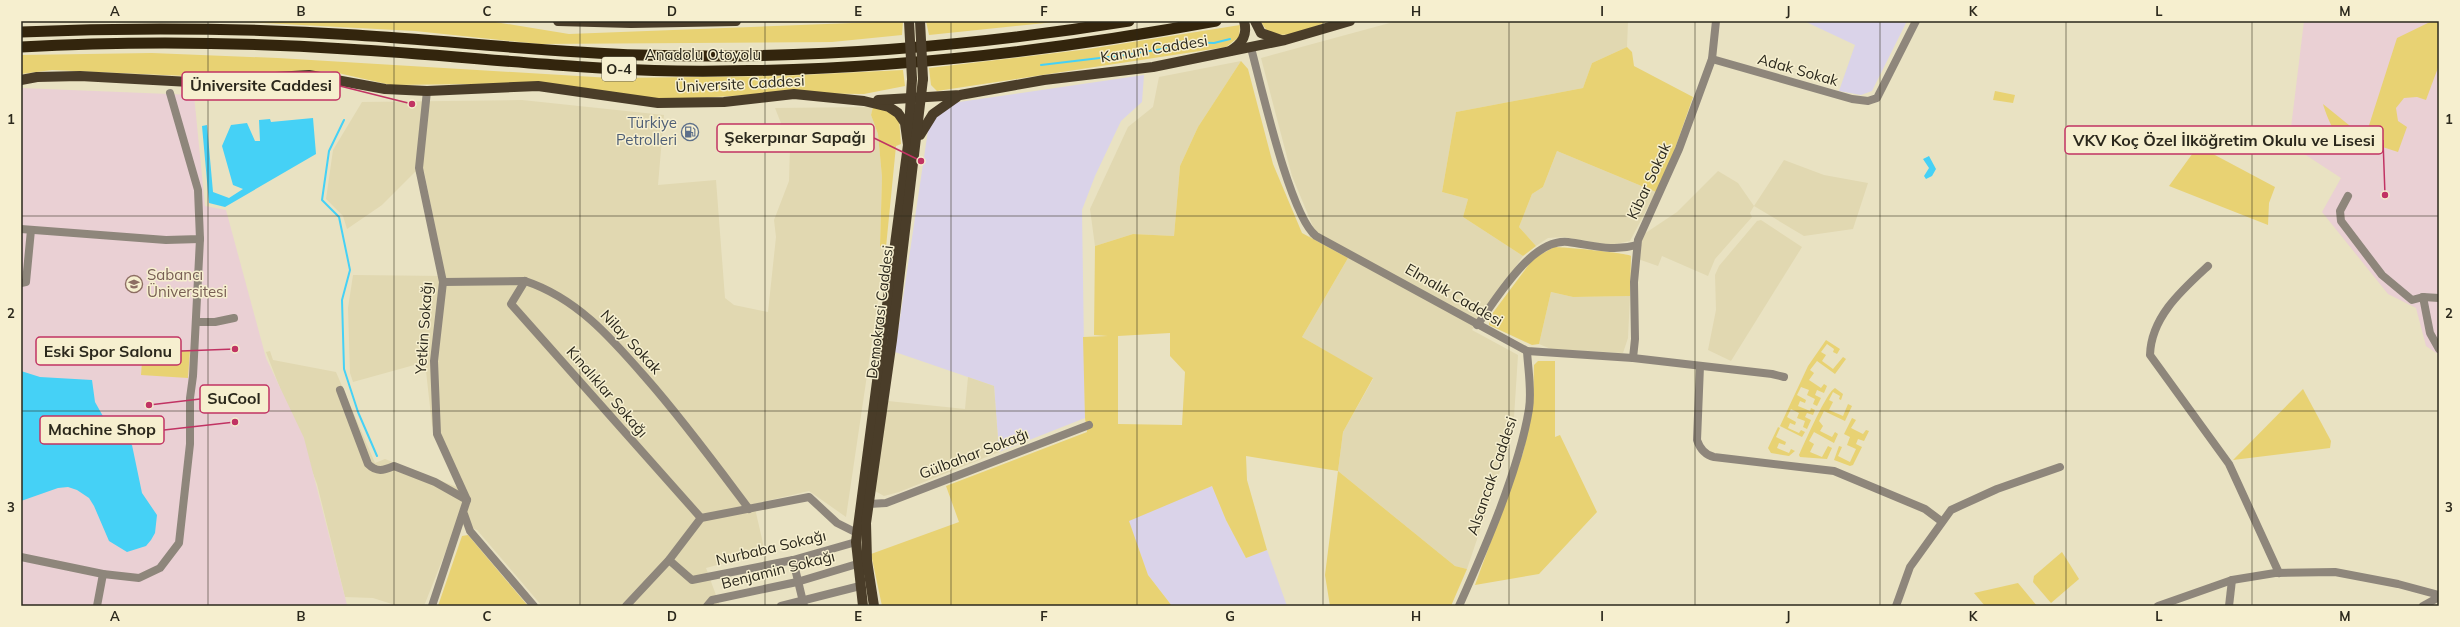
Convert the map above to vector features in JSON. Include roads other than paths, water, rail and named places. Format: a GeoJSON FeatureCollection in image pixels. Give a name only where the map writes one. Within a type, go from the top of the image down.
{"type":"FeatureCollection","features":[{"type":"Feature","properties":{"kind":"highway","name":"Anadolu Otoyolu"},"geometry":{"type":"LineString","coordinates":[[21,32],[154,28],[279,30],[640,55],[738,55],[842,52],[930,46],[1129,21]]}},
{"type":"Feature","properties":{"kind":"highway","name":"Anadolu Otoyolu"},"geometry":{"type":"LineString","coordinates":[[21,47],[162,43],[272,46],[345,49],[602,68],[676,71],[766,70],[949,60],[1096,42],[1216,21]]}},
{"type":"Feature","properties":{"kind":"main road"},"geometry":{"type":"LineString","coordinates":[[558,21],[631,24],[736,21]]}},
{"type":"Feature","properties":{"kind":"main road","name":"Demokrasi Caddesi"},"geometry":{"type":"LineString","coordinates":[[909,21],[912,79],[917,99]]}},
{"type":"Feature","properties":{"kind":"main road","name":"Demokrasi Caddesi"},"geometry":{"type":"LineString","coordinates":[[863,606],[857,564],[856,538],[865,507],[917,99],[923,79],[920,21]]}},
{"type":"Feature","properties":{"kind":"main road","name":"Kanuni Caddesi"},"geometry":{"type":"LineString","coordinates":[[864,100],[917,99],[960,95],[1044,80],[1153,67],[1251,48],[1350,21]]}},
{"type":"Feature","properties":{"kind":"main road"},"geometry":{"type":"LineString","coordinates":[[1225,53],[1243,39],[1250,23],[1261,33],[1273,39],[1284,40]]}},
{"type":"Feature","properties":{"kind":"main road","name":"Üniversite Caddesi"},"geometry":{"type":"LineString","coordinates":[[21,79],[80,76],[190,82],[309,75],[386,89],[427,91],[538,86],[658,103],[724,102],[794,94],[864,100]]}},
{"type":"Feature","properties":{"kind":"main road"},"geometry":{"type":"LineString","coordinates":[[912,143],[933,114],[960,95]]}},
{"type":"Feature","properties":{"kind":"main road"},"geometry":{"type":"LineString","coordinates":[[864,100],[882,104],[898,113],[905,123],[912,143]]}},
{"type":"Feature","properties":{"kind":"main road","name":"Demokrasi Caddesi"},"geometry":{"type":"LineString","coordinates":[[874,606],[866,540],[865,507],[884,337],[912,143]]}},
{"type":"Feature","properties":{"kind":"street","name":"Kibar Sokak"},"geometry":{"type":"LineString","coordinates":[[1633,358],[1635,339],[1636,244],[1679,149],[1712,59],[1716,21]]}},
{"type":"Feature","properties":{"kind":"street","name":"Adak Sokak"},"geometry":{"type":"LineString","coordinates":[[1712,59],[1852,100],[1868,101],[1877,98],[1916,21]]}},
{"type":"Feature","properties":{"kind":"street","name":"Elmalık Caddesi"},"geometry":{"type":"LineString","coordinates":[[1251,48],[1283,167],[1312,233],[1477,325],[1527,351],[1633,358],[1772,374],[1784,377]]}},
{"type":"Feature","properties":{"kind":"street","name":"Yetkin Sokağı"},"geometry":{"type":"LineString","coordinates":[[427,91],[419,168],[443,282],[434,361],[437,434],[467,500]]}},
{"type":"Feature","properties":{"kind":"street"},"geometry":{"type":"LineString","coordinates":[[21,557],[103,574],[139,578],[160,568],[179,543],[190,444],[190,398],[196,322],[200,239],[198,190],[170,93]]}},
{"type":"Feature","properties":{"kind":"street"},"geometry":{"type":"LineString","coordinates":[[2348,196],[2340,211],[2342,224],[2382,274],[2398,290],[2414,301],[2423,297],[2439,298]]}},
{"type":"Feature","properties":{"kind":"street"},"geometry":{"type":"LineString","coordinates":[[21,229],[166,240],[200,239]]}},
{"type":"Feature","properties":{"kind":"street"},"geometry":{"type":"LineString","coordinates":[[21,283],[26,282],[31,230]]}},
{"type":"Feature","properties":{"kind":"street"},"geometry":{"type":"LineString","coordinates":[[1477,325],[1528,259],[1541,248],[1562,242],[1611,250],[1636,244]]}},
{"type":"Feature","properties":{"kind":"street"},"geometry":{"type":"LineString","coordinates":[[2208,266],[2169,305],[2154,330],[2150,355],[2229,464],[2279,573]]}},
{"type":"Feature","properties":{"kind":"street","name":"Nilay Sokak"},"geometry":{"type":"LineString","coordinates":[[443,282],[525,281],[538,285],[590,317],[608,334],[668,403],[749,510]]}},
{"type":"Feature","properties":{"kind":"street","name":"Kınalıklar Sokağı"},"geometry":{"type":"LineString","coordinates":[[525,281],[511,304],[701,518]]}},
{"type":"Feature","properties":{"kind":"street"},"geometry":{"type":"LineString","coordinates":[[2423,297],[2432,340],[2439,348]]}},
{"type":"Feature","properties":{"kind":"street"},"geometry":{"type":"LineString","coordinates":[[196,322],[215,322],[234,318]]}},
{"type":"Feature","properties":{"kind":"street"},"geometry":{"type":"LineString","coordinates":[[2430,333],[2439,331]]}},
{"type":"Feature","properties":{"kind":"street","name":"Alsancak Caddesi"},"geometry":{"type":"LineString","coordinates":[[1459,606],[1499,509],[1519,452],[1530,407],[1527,351]]}},
{"type":"Feature","properties":{"kind":"street"},"geometry":{"type":"LineString","coordinates":[[1700,366],[1697,440],[1701,450],[1706,454],[1714,457],[1834,471],[1925,509],[1942,521]]}},
{"type":"Feature","properties":{"kind":"street"},"geometry":{"type":"LineString","coordinates":[[340,390],[368,464],[372,468],[382,471],[394,466],[435,482],[467,500],[464,514],[432,606]]}},
{"type":"Feature","properties":{"kind":"street","name":"Gülbahar Sokağı"},"geometry":{"type":"LineString","coordinates":[[865,507],[886,503],[1089,425]]}},
{"type":"Feature","properties":{"kind":"street"},"geometry":{"type":"LineString","coordinates":[[1896,606],[1910,567],[1951,510],[1997,489],[2060,466]]}},
{"type":"Feature","properties":{"kind":"street"},"geometry":{"type":"LineString","coordinates":[[631,604],[701,518],[749,510],[809,497],[856,538]]}},
{"type":"Feature","properties":{"kind":"street"},"geometry":{"type":"LineString","coordinates":[[464,514],[470,531],[534,606]]}},
{"type":"Feature","properties":{"kind":"street","name":"Nurbaba Sokağı"},"geometry":{"type":"LineString","coordinates":[[668,560],[692,580],[793,560],[856,538]]}},
{"type":"Feature","properties":{"kind":"street"},"geometry":{"type":"LineString","coordinates":[[793,560],[803,603]]}},
{"type":"Feature","properties":{"kind":"street","name":"Benjamin Sokağı"},"geometry":{"type":"LineString","coordinates":[[712,604],[797,582],[857,564]]}},
{"type":"Feature","properties":{"kind":"street"},"geometry":{"type":"LineString","coordinates":[[2158,606],[2232,580],[2279,573],[2335,572],[2398,584],[2439,596]]}},
{"type":"Feature","properties":{"kind":"street"},"geometry":{"type":"LineString","coordinates":[[97,606],[103,574]]}},
{"type":"Feature","properties":{"kind":"street"},"geometry":{"type":"LineString","coordinates":[[2229,606],[2232,580]]}},
{"type":"Feature","properties":{"kind":"street"},"geometry":{"type":"LineString","coordinates":[[781,606],[803,603],[860,586]]}},
{"type":"Feature","properties":{"kind":"street"},"geometry":{"type":"LineString","coordinates":[[2423,606],[2439,596]]}},
{"type":"Feature","properties":{"kind":"water"},"geometry":{"type":"Polygon","coordinates":[[[313,118],[316,154],[225,207],[209,203],[202,126],[207,125],[213,192],[229,198],[243,189],[233,185],[222,146],[231,125],[247,123],[255,141],[260,141],[259,120],[270,119],[271,122],[313,118]]]}},
{"type":"Feature","properties":{"kind":"water"},"geometry":{"type":"Polygon","coordinates":[[[1929,156],[1936,169],[1932,176],[1926,179],[1924,176],[1929,168],[1923,159],[1929,156]]]}},
{"type":"Feature","properties":{"kind":"water"},"geometry":{"type":"Polygon","coordinates":[[[21,371],[40,377],[92,380],[95,402],[104,418],[132,445],[142,493],[157,515],[155,533],[146,546],[127,552],[109,541],[89,498],[77,490],[68,487],[58,488],[21,501],[21,371]]]}},
{"type":"Feature","properties":{"kind":"waterway"},"geometry":{"type":"LineString","coordinates":[[1041,65],[1162,49],[1181,42],[1214,43],[1230,39]]}},
{"type":"Feature","properties":{"kind":"waterway"},"geometry":{"type":"LineString","coordinates":[[344,120],[329,151],[322,200],[339,217],[350,270],[342,300],[344,369],[358,412],[377,456]]}},
{"type":"Feature","properties":{"kind":"place","name":"Üniversite Caddesi"},"geometry":{"type":"Point","coordinates":[412,104]}},
{"type":"Feature","properties":{"kind":"place","name":"Türkiye Petrolleri"},"geometry":{"type":"Point","coordinates":[690,132]}},
{"type":"Feature","properties":{"kind":"place","name":"Şekerpınar Sapağı"},"geometry":{"type":"Point","coordinates":[921,161]}},
{"type":"Feature","properties":{"kind":"place","name":"VKV Koç Özel İlköğretim Okulu ve Lisesi"},"geometry":{"type":"Point","coordinates":[2385,195]}},
{"type":"Feature","properties":{"kind":"place","name":"Sabancı Üniversitesi"},"geometry":{"type":"Point","coordinates":[134,284]}},
{"type":"Feature","properties":{"kind":"place","name":"Eski Spor Salonu"},"geometry":{"type":"Point","coordinates":[235,349]}},
{"type":"Feature","properties":{"kind":"place","name":"SuCool"},"geometry":{"type":"Point","coordinates":[149,405]}},
{"type":"Feature","properties":{"kind":"place","name":"Machine Shop"},"geometry":{"type":"Point","coordinates":[235,422]}}]}
